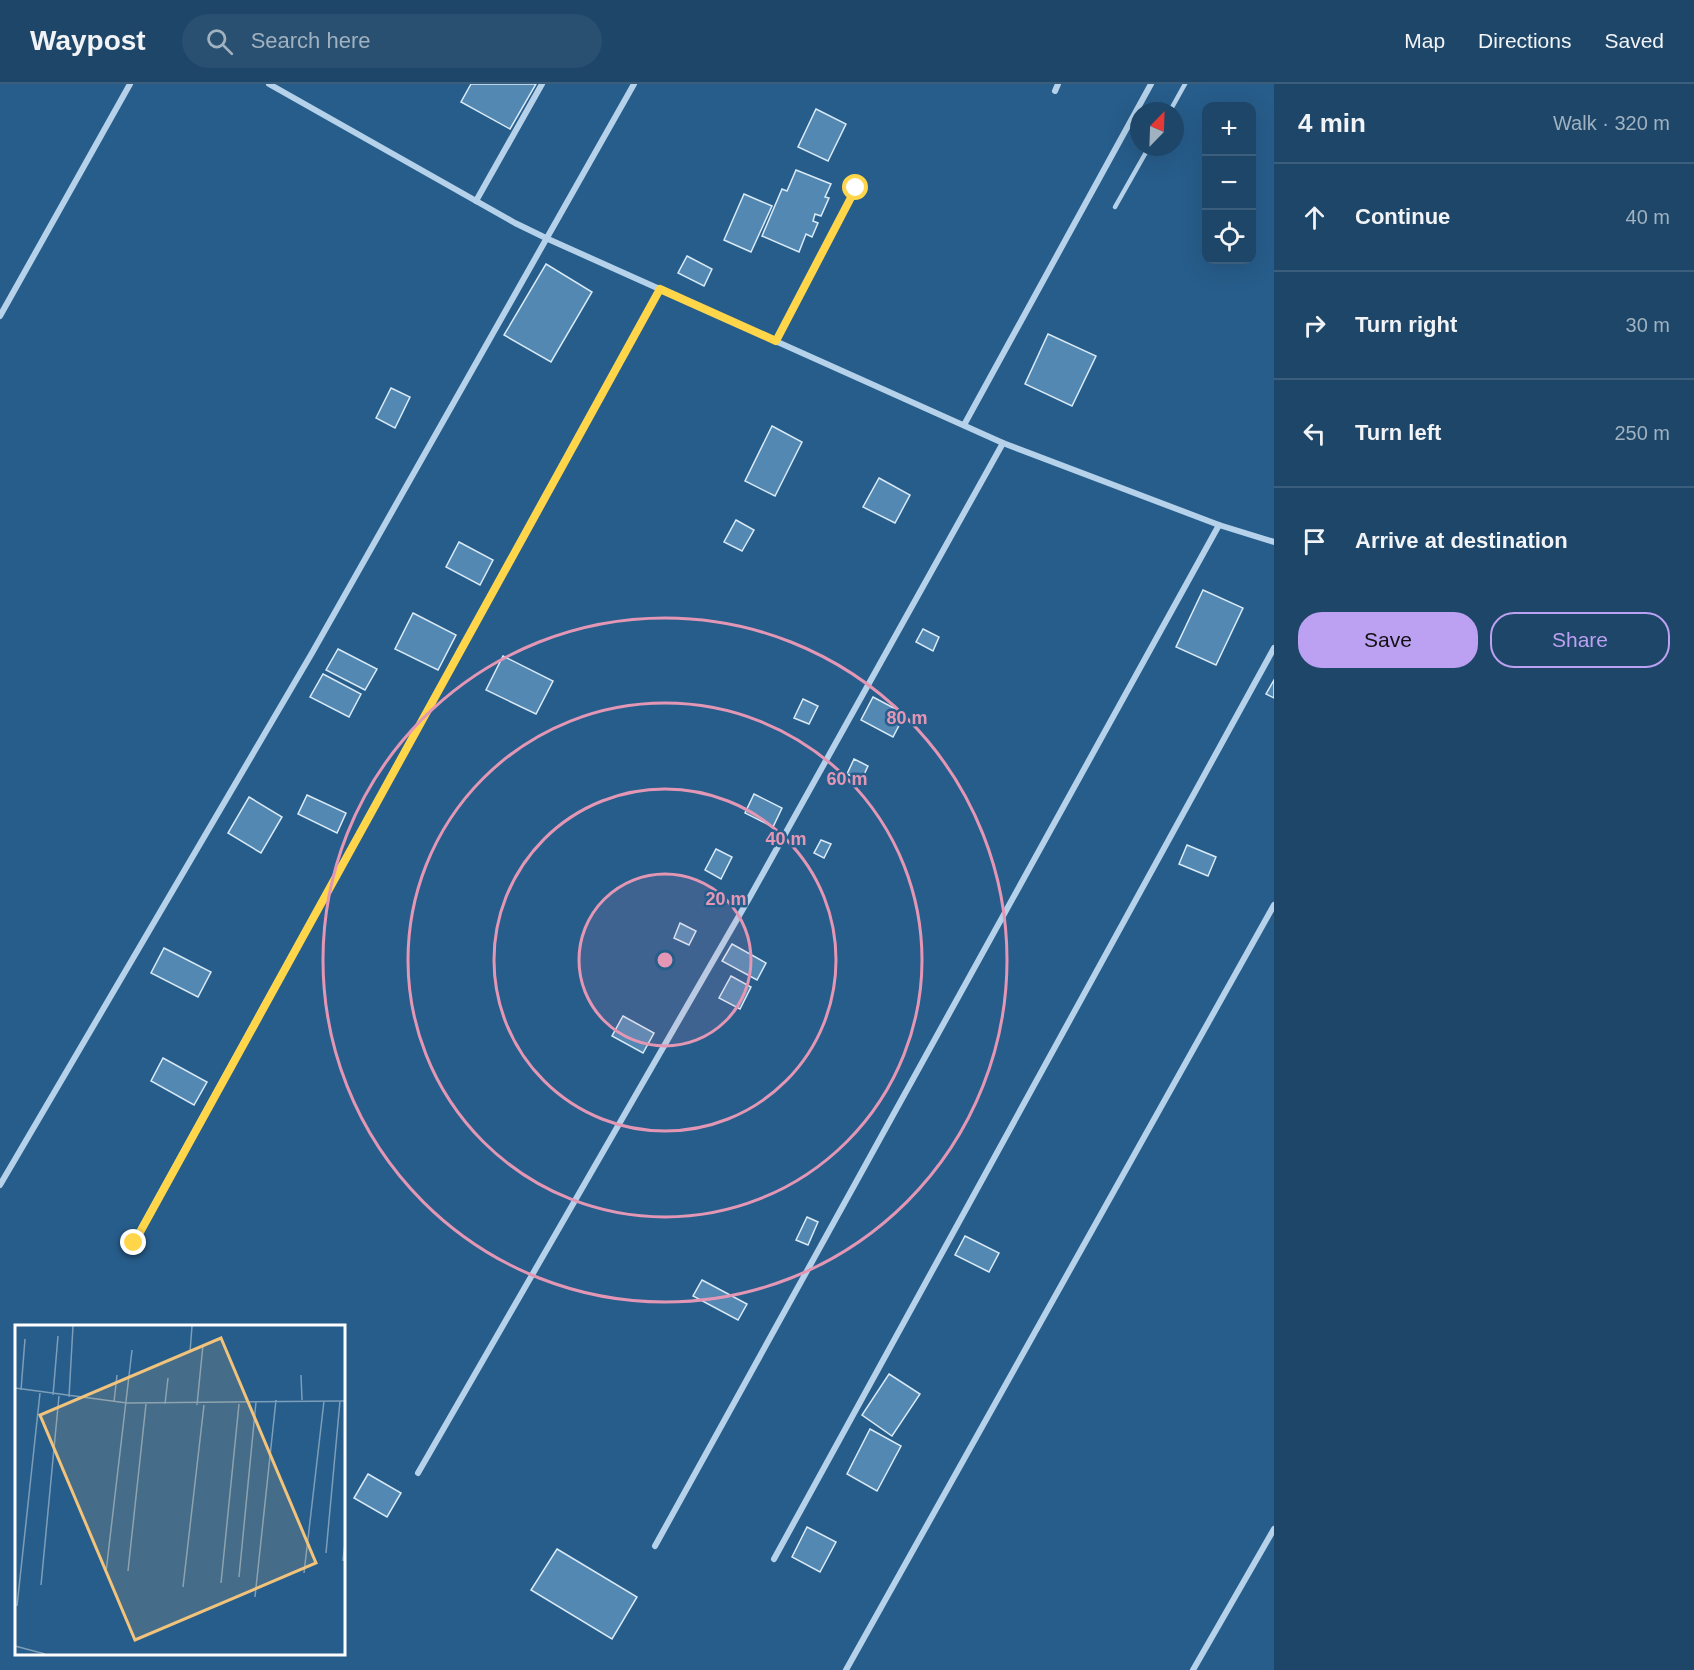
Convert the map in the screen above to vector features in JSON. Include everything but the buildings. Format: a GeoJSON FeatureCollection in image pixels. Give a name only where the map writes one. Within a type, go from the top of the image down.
{"type":"FeatureCollection","features":[{"type":"Feature","properties":{"kind":"street"},"geometry":{"type":"LineString","coordinates":[[0,316],[129,84]]}},
{"type":"Feature","properties":{"kind":"street"},"geometry":{"type":"LineString","coordinates":[[268,84],[476,201],[548,238],[660,289],[1003,443],[1219,525],[1274,542]]}},
{"type":"Feature","properties":{"kind":"street"},"geometry":{"type":"LineString","coordinates":[[476,201],[542,84]]}},
{"type":"Feature","properties":{"kind":"street"},"geometry":{"type":"LineString","coordinates":[[0,1185],[312,653],[634,84]]}},
{"type":"Feature","properties":{"kind":"street"},"geometry":{"type":"LineString","coordinates":[[1054,91],[1058,84]]}},
{"type":"Feature","properties":{"kind":"street"},"geometry":{"type":"LineString","coordinates":[[964,425],[1151,84]]}},
{"type":"Feature","properties":{"kind":"street"},"geometry":{"type":"LineString","coordinates":[[776,341],[856,188]]}},
{"type":"Feature","properties":{"kind":"street"},"geometry":{"type":"LineString","coordinates":[[134,1243],[660,289]]}},
{"type":"Feature","properties":{"kind":"street"},"geometry":{"type":"LineString","coordinates":[[418,1473],[751,895],[1003,443]]}},
{"type":"Feature","properties":{"kind":"street"},"geometry":{"type":"LineString","coordinates":[[655,1546],[1219,525]]}},
{"type":"Feature","properties":{"kind":"street"},"geometry":{"type":"LineString","coordinates":[[774,1559],[1274,648]]}},
{"type":"Feature","properties":{"kind":"street"},"geometry":{"type":"LineString","coordinates":[[846,1670],[1274,905]]}},
{"type":"Feature","properties":{"kind":"street"},"geometry":{"type":"LineString","coordinates":[[1193,1670],[1274,1529]]}},
{"type":"Feature","properties":{"kind":"lane"},"geometry":{"type":"LineString","coordinates":[[1175,102],[1185,84]]}},
{"type":"Feature","properties":{"kind":"lane"},"geometry":{"type":"LineString","coordinates":[[1115,207],[1144,156]]}},
{"type":"Feature","properties":{"kind":"route"},"geometry":{"type":"LineString","coordinates":[[134,1243],[660,289],[776,341],[856,188]]}}]}
